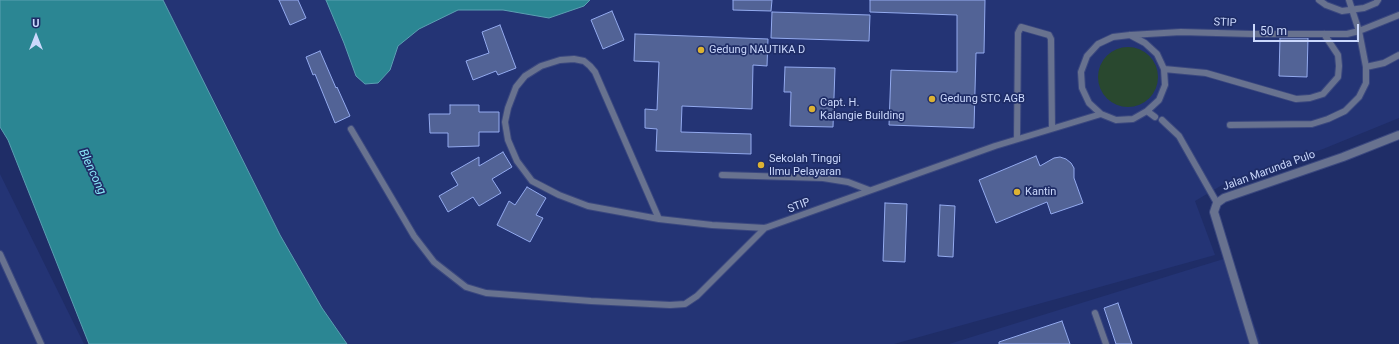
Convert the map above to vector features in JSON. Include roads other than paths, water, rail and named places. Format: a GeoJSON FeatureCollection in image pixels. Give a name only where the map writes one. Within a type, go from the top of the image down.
{"type":"FeatureCollection","features":[{"type":"Feature","properties":{"kind":"street","name":"Jalan Marunda Pulo"},"geometry":{"type":"LineString","coordinates":[[1254,344],[1214,212],[1217,203],[1224,198],[1343,157],[1399,135]]}},
{"type":"Feature","properties":{"kind":"lane"},"geometry":{"type":"LineString","coordinates":[[1320,0],[1326,5],[1342,11],[1352,11],[1364,8],[1376,3],[1378,0]]}},
{"type":"Feature","properties":{"kind":"lane"},"geometry":{"type":"LineString","coordinates":[[1230,124],[1312,124],[1328,119],[1345,111],[1359,97],[1366,83],[1366,67],[1359,31],[1349,0]]}},
{"type":"Feature","properties":{"kind":"lane","name":"STIP"},"geometry":{"type":"LineString","coordinates":[[1130,35],[1182,32],[1347,34],[1359,31],[1399,15]]}},
{"type":"Feature","properties":{"kind":"lane"},"geometry":{"type":"LineString","coordinates":[[1016,139],[1018,33],[1021,27],[1049,35],[1051,39],[1052,128]]}},
{"type":"Feature","properties":{"kind":"lane"},"geometry":{"type":"LineString","coordinates":[[1164,69],[1206,73],[1296,98],[1310,98],[1324,94],[1338,77],[1338,56],[1324,34]]}},
{"type":"Feature","properties":{"kind":"lane"},"geometry":{"type":"LineString","coordinates":[[1130,35],[1145,43],[1157,54],[1164,69],[1165,85],[1159,100],[1147,111],[1132,119],[1116,120],[1101,114],[1089,103],[1082,88],[1081,72],[1087,56],[1098,44],[1113,37],[1130,35]]}},
{"type":"Feature","properties":{"kind":"lane"},"geometry":{"type":"LineString","coordinates":[[1366,67],[1384,63],[1399,55]]}},
{"type":"Feature","properties":{"kind":"lane","name":"STIP"},"geometry":{"type":"LineString","coordinates":[[659,219],[595,72],[590,66],[584,61],[574,59],[560,60],[541,66],[525,76],[516,87],[508,108],[506,122],[508,140],[517,161],[532,181],[559,195],[588,206],[659,219],[712,225],[765,228],[995,146],[1101,114]]}},
{"type":"Feature","properties":{"kind":"lane"},"geometry":{"type":"LineString","coordinates":[[1147,111],[1155,117]]}},
{"type":"Feature","properties":{"kind":"lane"},"geometry":{"type":"LineString","coordinates":[[1162,120],[1179,136],[1217,203]]}},
{"type":"Feature","properties":{"kind":"lane"},"geometry":{"type":"LineString","coordinates":[[351,129],[414,236],[434,262],[466,286],[486,293],[590,302],[670,305],[685,304],[697,296],[765,228]]}},
{"type":"Feature","properties":{"kind":"lane"},"geometry":{"type":"LineString","coordinates":[[722,175],[822,178],[848,182],[869,190]]}},
{"type":"Feature","properties":{"kind":"lane"},"geometry":{"type":"LineString","coordinates":[[0,254],[41,344]]}},
{"type":"Feature","properties":{"kind":"lane"},"geometry":{"type":"LineString","coordinates":[[1096,313],[1106,344]]}},
{"type":"Feature","properties":{"kind":"water","name":"Blencong"},"geometry":{"type":"Polygon","coordinates":[[[0,0],[163,0],[280,235],[322,308],[347,344],[89,344],[8,140],[0,127],[0,0]]]}},
{"type":"Feature","properties":{"kind":"water"},"geometry":{"type":"Polygon","coordinates":[[[326,0],[590,0],[584,6],[549,18],[503,10],[458,10],[419,29],[398,46],[390,70],[378,83],[365,84],[356,76],[326,0]]]}},
{"type":"Feature","properties":{"kind":"place","name":"Gedung NAUTIKA D"},"geometry":{"type":"Point","coordinates":[701,50]}},
{"type":"Feature","properties":{"kind":"place","name":"Gedung STC AGB"},"geometry":{"type":"Point","coordinates":[932,99]}},
{"type":"Feature","properties":{"kind":"place","name":"Capt. H. Kalangie Building"},"geometry":{"type":"Point","coordinates":[812,109]}},
{"type":"Feature","properties":{"kind":"place","name":"Sekolah Tinggi Ilmu Pelayaran"},"geometry":{"type":"Point","coordinates":[761,165]}},
{"type":"Feature","properties":{"kind":"place","name":"Kantin"},"geometry":{"type":"Point","coordinates":[1017,192]}}]}
